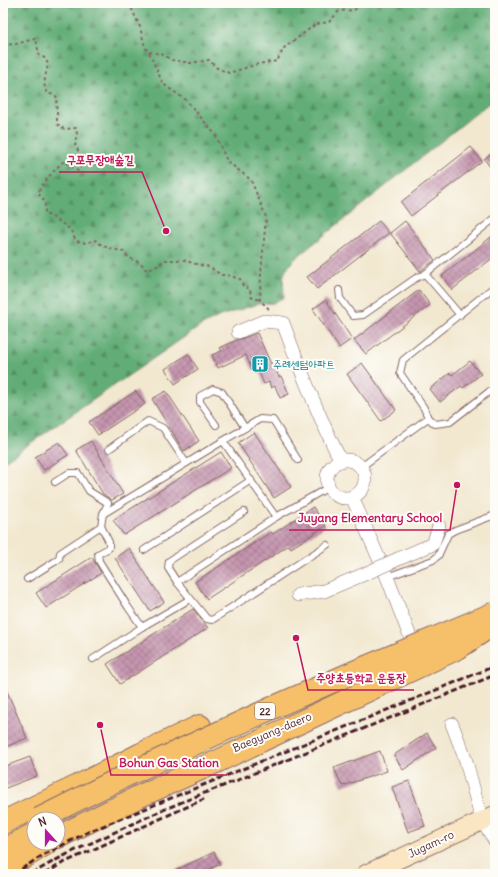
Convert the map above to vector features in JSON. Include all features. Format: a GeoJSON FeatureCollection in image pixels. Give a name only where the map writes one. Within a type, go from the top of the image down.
{"type":"FeatureCollection","features":[{"type":"Feature","properties":{"kind":"highway","name":"22"},"geometry":{"type":"LineString","coordinates":[[55,811],[125,776],[354,672],[493,626]]}},
{"type":"Feature","properties":{"kind":"highway","name":"22"},"geometry":{"type":"LineString","coordinates":[[66,818],[170,767],[398,666],[493,626]]}},
{"type":"Feature","properties":{"kind":"highway"},"geometry":{"type":"LineString","coordinates":[[66,833],[138,797],[458,648],[493,626]]}},
{"type":"Feature","properties":{"kind":"highway"},"geometry":{"type":"LineString","coordinates":[[4,830],[14,817],[200,726],[304,681],[354,672]]}},
{"type":"Feature","properties":{"kind":"highway"},"geometry":{"type":"LineString","coordinates":[[4,830],[26,824]]}},
{"type":"Feature","properties":{"kind":"highway"},"geometry":{"type":"LineString","coordinates":[[3,851],[26,838]]}},
{"type":"Feature","properties":{"kind":"highway"},"geometry":{"type":"LineString","coordinates":[[3,870],[34,851]]}},
{"type":"Feature","properties":{"kind":"main road"},"geometry":{"type":"LineString","coordinates":[[4,830],[111,772],[181,739],[495,608]]}},
{"type":"Feature","properties":{"kind":"main road","name":"Baegyang-daero"},"geometry":{"type":"LineString","coordinates":[[66,825],[188,767],[422,668],[493,626]]}},
{"type":"Feature","properties":{"kind":"main road","name":"Jugam-ro"},"geometry":{"type":"LineString","coordinates":[[366,874],[488,818]]}},
{"type":"Feature","properties":{"kind":"main road"},"geometry":{"type":"LineString","coordinates":[[3,859],[26,846]]}},
{"type":"Feature","properties":{"kind":"street"},"geometry":{"type":"LineString","coordinates":[[238,332],[264,322],[283,323],[298,366],[341,461]]}},
{"type":"Feature","properties":{"kind":"street"},"geometry":{"type":"LineString","coordinates":[[347,460],[357,463],[361,467],[365,478],[362,490],[357,494],[352,497],[341,497],[336,495],[329,487],[327,480],[328,474],[330,468],[335,463],[347,460]]}},
{"type":"Feature","properties":{"kind":"street"},"geometry":{"type":"LineString","coordinates":[[352,497],[387,577],[422,668]]}},
{"type":"Feature","properties":{"kind":"street"},"geometry":{"type":"LineString","coordinates":[[298,595],[324,591],[433,544],[439,526]]}},
{"type":"Feature","properties":{"kind":"street"},"geometry":{"type":"LineString","coordinates":[[452,724],[488,818],[495,841]]}},
{"type":"Feature","properties":{"kind":"lane"},"geometry":{"type":"LineString","coordinates":[[339,290],[340,298],[353,316],[363,315],[416,278],[425,274],[495,218]]}},
{"type":"Feature","properties":{"kind":"lane"},"geometry":{"type":"LineString","coordinates":[[425,274],[460,315]]}},
{"type":"Feature","properties":{"kind":"lane"},"geometry":{"type":"LineString","coordinates":[[490,391],[450,422],[435,424],[428,418],[424,408],[400,373],[403,360],[495,286]]}},
{"type":"Feature","properties":{"kind":"lane"},"geometry":{"type":"LineString","coordinates":[[216,425],[200,402],[200,396],[213,389],[222,392],[245,428]]}},
{"type":"Feature","properties":{"kind":"lane"},"geometry":{"type":"LineString","coordinates":[[361,467],[428,418]]}},
{"type":"Feature","properties":{"kind":"lane"},"geometry":{"type":"LineString","coordinates":[[103,514],[260,419],[273,420],[298,460]]}},
{"type":"Feature","properties":{"kind":"lane"},"geometry":{"type":"LineString","coordinates":[[109,449],[148,421],[163,428],[186,463]]}},
{"type":"Feature","properties":{"kind":"lane"},"geometry":{"type":"LineString","coordinates":[[223,440],[276,517]]}},
{"type":"Feature","properties":{"kind":"lane"},"geometry":{"type":"LineString","coordinates":[[55,482],[69,473],[78,474],[89,491],[108,503],[103,514],[101,526],[109,542],[109,548],[98,554],[99,560],[142,627]]}},
{"type":"Feature","properties":{"kind":"lane"},"geometry":{"type":"LineString","coordinates":[[144,550],[250,480]]}},
{"type":"Feature","properties":{"kind":"lane"},"geometry":{"type":"LineString","coordinates":[[178,582],[276,517],[329,487]]}},
{"type":"Feature","properties":{"kind":"lane"},"geometry":{"type":"LineString","coordinates":[[244,512],[169,561],[168,568],[190,599],[207,619],[212,620],[327,545]]}},
{"type":"Feature","properties":{"kind":"lane"},"geometry":{"type":"LineString","coordinates":[[387,577],[432,560],[438,556],[448,534],[455,530],[495,516]]}},
{"type":"Feature","properties":{"kind":"lane"},"geometry":{"type":"LineString","coordinates":[[27,579],[59,559],[60,554],[101,526]]}},
{"type":"Feature","properties":{"kind":"lane"},"geometry":{"type":"LineString","coordinates":[[93,658],[190,599]]}},
{"type":"Feature","properties":{"kind":"path"},"geometry":{"type":"LineString","coordinates":[[129,3],[140,27],[145,48],[149,52],[163,84],[186,100],[215,134],[227,161],[251,180],[266,217],[260,300]]}},
{"type":"Feature","properties":{"kind":"path"},"geometry":{"type":"LineString","coordinates":[[149,52],[162,54],[172,60],[192,63],[209,60],[217,68],[229,73],[258,64],[277,61],[284,48],[316,24],[329,22],[339,10],[354,10],[366,3]]}},
{"type":"Feature","properties":{"kind":"path"},"geometry":{"type":"LineString","coordinates":[[3,45],[16,44],[36,39],[39,55],[46,59],[48,65],[45,76],[45,91],[47,93],[55,94],[58,99],[56,103],[56,124],[64,129],[76,128],[77,134],[75,144],[82,160],[82,164],[78,171],[64,161],[58,166],[45,183],[38,193],[45,202],[44,214],[51,216],[70,229],[76,241],[86,243],[95,240],[103,246],[124,252],[129,258],[141,263],[145,269],[149,270],[159,265],[164,260],[185,260],[210,267],[221,275],[227,275],[240,279],[242,286],[250,289],[251,297],[260,300],[283,323]]}},
{"type":"Feature","properties":{"kind":"green space"},"geometry":{"type":"Polygon","coordinates":[[[3,3],[495,3],[495,98],[294,259],[284,275],[284,297],[273,303],[258,304],[220,316],[202,325],[3,462],[3,3]]]}},
{"type":"Feature","properties":{"kind":"building"},"geometry":{"type":"Polygon","coordinates":[[[471,147],[482,161],[411,216],[401,202],[471,147]]]}},
{"type":"Feature","properties":{"kind":"building"},"geometry":{"type":"Polygon","coordinates":[[[495,151],[495,173],[484,159],[495,151]]]}},
{"type":"Feature","properties":{"kind":"building"},"geometry":{"type":"Polygon","coordinates":[[[379,221],[389,233],[317,289],[307,277],[379,221]]]}},
{"type":"Feature","properties":{"kind":"building"},"geometry":{"type":"Polygon","coordinates":[[[405,221],[435,260],[420,271],[390,233],[405,221]]]}},
{"type":"Feature","properties":{"kind":"building"},"geometry":{"type":"Polygon","coordinates":[[[495,234],[495,256],[452,290],[442,276],[495,234]]]}},
{"type":"Feature","properties":{"kind":"building"},"geometry":{"type":"Polygon","coordinates":[[[419,290],[430,305],[366,354],[354,340],[419,290]]]}},
{"type":"Feature","properties":{"kind":"building"},"geometry":{"type":"Polygon","coordinates":[[[326,300],[352,339],[339,348],[313,309],[326,300]]]}},
{"type":"Feature","properties":{"kind":"building","name":"주례센텀아파트"},"geometry":{"type":"Polygon","coordinates":[[[257,333],[271,364],[273,363],[279,377],[281,376],[289,394],[280,398],[275,386],[271,388],[269,382],[264,384],[257,368],[252,370],[246,355],[218,368],[212,355],[222,351],[220,348],[257,333]]]}},
{"type":"Feature","properties":{"kind":"building"},"geometry":{"type":"Polygon","coordinates":[[[188,354],[198,369],[175,384],[165,369],[188,354]]]}},
{"type":"Feature","properties":{"kind":"building"},"geometry":{"type":"Polygon","coordinates":[[[470,361],[481,374],[463,388],[461,386],[440,402],[430,389],[450,373],[452,375],[470,361]]]}},
{"type":"Feature","properties":{"kind":"building"},"geometry":{"type":"Polygon","coordinates":[[[362,363],[396,410],[381,421],[347,374],[362,363]]]}},
{"type":"Feature","properties":{"kind":"building"},"geometry":{"type":"Polygon","coordinates":[[[136,391],[145,404],[98,435],[89,422],[136,391]]]}},
{"type":"Feature","properties":{"kind":"building"},"geometry":{"type":"Polygon","coordinates":[[[166,391],[199,441],[184,451],[152,399],[166,391]]]}},
{"type":"Feature","properties":{"kind":"building"},"geometry":{"type":"Polygon","coordinates":[[[254,432],[291,487],[274,498],[238,443],[254,432]]]}},
{"type":"Feature","properties":{"kind":"building"},"geometry":{"type":"Polygon","coordinates":[[[91,441],[123,494],[112,500],[103,494],[76,450],[91,441]]]}},
{"type":"Feature","properties":{"kind":"building"},"geometry":{"type":"Polygon","coordinates":[[[59,442],[68,455],[44,470],[35,457],[59,442]]]}},
{"type":"Feature","properties":{"kind":"building"},"geometry":{"type":"Polygon","coordinates":[[[221,452],[231,468],[124,535],[113,520],[221,452]]]}},
{"type":"Feature","properties":{"kind":"building"},"geometry":{"type":"Polygon","coordinates":[[[313,507],[326,526],[291,548],[289,545],[207,599],[195,582],[271,532],[273,534],[313,507]]]}},
{"type":"Feature","properties":{"kind":"building"},"geometry":{"type":"Polygon","coordinates":[[[129,548],[164,602],[150,611],[115,558],[129,548]]]}},
{"type":"Feature","properties":{"kind":"building"},"geometry":{"type":"Polygon","coordinates":[[[92,557],[101,573],[46,608],[36,593],[92,557]]]}},
{"type":"Feature","properties":{"kind":"building"},"geometry":{"type":"Polygon","coordinates":[[[193,609],[208,628],[120,684],[107,664],[193,609]]]}},
{"type":"Feature","properties":{"kind":"building"},"geometry":{"type":"Polygon","coordinates":[[[3,682],[27,738],[3,748],[3,682]]]}},
{"type":"Feature","properties":{"kind":"building"},"geometry":{"type":"Polygon","coordinates":[[[427,733],[436,748],[403,770],[394,755],[427,733]]]}},
{"type":"Feature","properties":{"kind":"building"},"geometry":{"type":"Polygon","coordinates":[[[380,751],[387,771],[342,786],[334,768],[380,751]]]}},
{"type":"Feature","properties":{"kind":"building"},"geometry":{"type":"Polygon","coordinates":[[[30,757],[37,776],[3,789],[3,767],[30,757]]]}},
{"type":"Feature","properties":{"kind":"building"},"geometry":{"type":"Polygon","coordinates":[[[409,781],[425,826],[408,832],[392,787],[409,781]]]}},
{"type":"Feature","properties":{"kind":"building"},"geometry":{"type":"Polygon","coordinates":[[[214,852],[220,864],[199,874],[168,874],[214,852]]]}},
{"type":"Feature","properties":{"kind":"railway"},"geometry":{"type":"LineString","coordinates":[[14,874],[43,855],[88,832],[495,666]]}},
{"type":"Feature","properties":{"kind":"railway"},"geometry":{"type":"LineString","coordinates":[[32,874],[71,852],[167,808],[495,675]]}},
{"type":"Feature","properties":{"kind":"railway"},"geometry":{"type":"LineString","coordinates":[[45,874],[59,865],[204,799]]}},
{"type":"Feature","properties":{"kind":"place","name":"구포무장애숲길"},"geometry":{"type":"Point","coordinates":[166,231]}},
{"type":"Feature","properties":{"kind":"place","name":"주례센텀아파트"},"geometry":{"type":"Point","coordinates":[260,364]}},
{"type":"Feature","properties":{"kind":"place","name":"Juyang Elementary School"},"geometry":{"type":"Point","coordinates":[457,485]}},
{"type":"Feature","properties":{"kind":"place","name":"주양초등학교 운동장"},"geometry":{"type":"Point","coordinates":[296,638]}},
{"type":"Feature","properties":{"kind":"place","name":"Bohun Gas Station"},"geometry":{"type":"Point","coordinates":[100,725]}}]}
